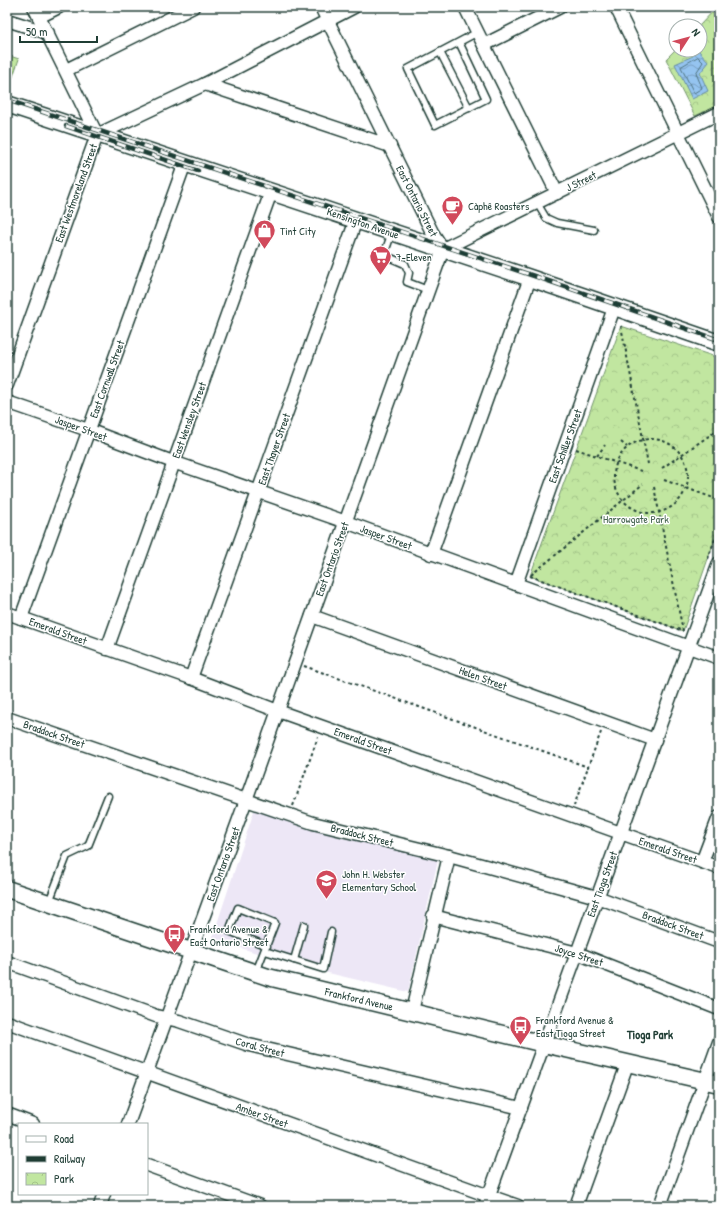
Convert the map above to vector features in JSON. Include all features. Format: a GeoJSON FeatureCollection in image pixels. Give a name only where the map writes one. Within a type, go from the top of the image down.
{"type":"FeatureCollection","features":[{"type":"Feature","properties":{"kind":"street"},"geometry":{"type":"LineString","coordinates":[[37,12],[59,7]]}},
{"type":"Feature","properties":{"kind":"street"},"geometry":{"type":"LineString","coordinates":[[66,70],[194,7]]}},
{"type":"Feature","properties":{"kind":"street","name":"East Ontario Street"},"geometry":{"type":"LineString","coordinates":[[128,1123],[246,800],[443,249],[432,232],[321,7]]}},
{"type":"Feature","properties":{"kind":"street"},"geometry":{"type":"LineString","coordinates":[[97,134],[205,84],[354,7]]}},
{"type":"Feature","properties":{"kind":"street"},"geometry":{"type":"LineString","coordinates":[[465,7],[557,193]]}},
{"type":"Feature","properties":{"kind":"street"},"geometry":{"type":"LineString","coordinates":[[484,45],[560,7]]}},
{"type":"Feature","properties":{"kind":"street"},"geometry":{"type":"LineString","coordinates":[[616,7],[719,217]]}},
{"type":"Feature","properties":{"kind":"street","name":"East Westmoreland Street"},"geometry":{"type":"LineString","coordinates":[[7,385],[97,134],[37,12]]}},
{"type":"Feature","properties":{"kind":"street"},"geometry":{"type":"LineString","coordinates":[[7,20],[48,33]]}},
{"type":"Feature","properties":{"kind":"street"},"geometry":{"type":"LineString","coordinates":[[205,84],[390,146]]}},
{"type":"Feature","properties":{"kind":"street","name":"Kensington Avenue"},"geometry":{"type":"LineString","coordinates":[[8,106],[185,163],[530,278],[719,343]]}},
{"type":"Feature","properties":{"kind":"street","name":"J Street"},"geometry":{"type":"LineString","coordinates":[[443,249],[719,113]]}},
{"type":"Feature","properties":{"kind":"street","name":"East Cornwall Street"},"geometry":{"type":"LineString","coordinates":[[21,618],[185,163]]}},
{"type":"Feature","properties":{"kind":"street","name":"East Wensley Street"},"geometry":{"type":"LineString","coordinates":[[107,649],[271,192]]}},
{"type":"Feature","properties":{"kind":"street","name":"East Thayer Street"},"geometry":{"type":"LineString","coordinates":[[191,678],[356,220]]}},
{"type":"Feature","properties":{"kind":"street"},"geometry":{"type":"LineString","coordinates":[[432,554],[530,278]]}},
{"type":"Feature","properties":{"kind":"street","name":"East Schiller Street"},"geometry":{"type":"LineString","coordinates":[[516,584],[614,308]]}},
{"type":"Feature","properties":{"kind":"street","name":"Jasper Street"},"geometry":{"type":"LineString","coordinates":[[7,402],[346,522],[719,658]]}},
{"type":"Feature","properties":{"kind":"street","name":"East Tioga Street"},"geometry":{"type":"LineString","coordinates":[[487,1201],[719,563]]}},
{"type":"Feature","properties":{"kind":"street","name":"Emerald Street"},"geometry":{"type":"LineString","coordinates":[[7,613],[719,868]]}},
{"type":"Feature","properties":{"kind":"street","name":"Helen Street"},"geometry":{"type":"LineString","coordinates":[[312,616],[655,740]]}},
{"type":"Feature","properties":{"kind":"street","name":"Braddock Street"},"geometry":{"type":"LineString","coordinates":[[7,718],[313,823],[449,856],[597,897],[719,942]]}},
{"type":"Feature","properties":{"kind":"street"},"geometry":{"type":"LineString","coordinates":[[702,862],[719,816]]}},
{"type":"Feature","properties":{"kind":"street"},"geometry":{"type":"LineString","coordinates":[[412,1011],[449,856]]}},
{"type":"Feature","properties":{"kind":"street","name":"Frankford Avenue"},"geometry":{"type":"LineString","coordinates":[[7,889],[256,974],[544,1044],[712,1082]]}},
{"type":"Feature","properties":{"kind":"street","name":"Joyce Street"},"geometry":{"type":"LineString","coordinates":[[434,916],[577,953],[719,1009]]}},
{"type":"Feature","properties":{"kind":"street","name":"Coral Street"},"geometry":{"type":"LineString","coordinates":[[7,962],[156,1016],[179,1021],[249,1045],[521,1108]]}},
{"type":"Feature","properties":{"kind":"street","name":"Amber Street"},"geometry":{"type":"LineString","coordinates":[[7,1022],[487,1201],[518,1206]]}},
{"type":"Feature","properties":{"kind":"street"},"geometry":{"type":"LineString","coordinates":[[660,1206],[712,1082],[719,1042]]}},
{"type":"Feature","properties":{"kind":"street"},"geometry":{"type":"LineString","coordinates":[[576,1206],[628,1062]]}},
{"type":"Feature","properties":{"kind":"street"},"geometry":{"type":"LineString","coordinates":[[7,1114],[31,1123]]}},
{"type":"Feature","properties":{"kind":"street"},"geometry":{"type":"LineString","coordinates":[[148,1165],[260,1206]]}},
{"type":"Feature","properties":{"kind":"street"},"geometry":{"type":"LineString","coordinates":[[100,1206],[104,1195]]}},
{"type":"Feature","properties":{"kind":"lane"},"geometry":{"type":"LineString","coordinates":[[459,42],[486,99],[435,124],[408,69],[440,52],[459,42],[478,32]]}},
{"type":"Feature","properties":{"kind":"lane"},"geometry":{"type":"LineString","coordinates":[[440,52],[468,108]]}},
{"type":"Feature","properties":{"kind":"lane"},"geometry":{"type":"LineString","coordinates":[[537,203],[546,218],[572,227],[594,230]]}},
{"type":"Feature","properties":{"kind":"lane"},"geometry":{"type":"LineString","coordinates":[[392,232],[384,255],[405,264],[409,273],[407,282],[428,290]]}},
{"type":"Feature","properties":{"kind":"lane"},"geometry":{"type":"LineString","coordinates":[[49,903],[67,856],[88,846],[108,796]]}},
{"type":"Feature","properties":{"kind":"lane"},"geometry":{"type":"LineString","coordinates":[[256,974],[266,948],[275,923],[238,908],[229,931],[266,948],[294,960],[323,969],[331,932]]}},
{"type":"Feature","properties":{"kind":"lane"},"geometry":{"type":"LineString","coordinates":[[294,960],[304,925]]}},
{"type":"Feature","properties":{"kind":"path"},"geometry":{"type":"LineString","coordinates":[[621,326],[648,464]]}},
{"type":"Feature","properties":{"kind":"path"},"geometry":{"type":"LineString","coordinates":[[662,468],[719,429]]}},
{"type":"Feature","properties":{"kind":"path"},"geometry":{"type":"LineString","coordinates":[[652,438],[664,441],[675,448],[681,454],[688,470],[686,488],[683,495],[674,505],[659,512],[651,513],[640,511],[629,506],[623,500],[616,487],[614,476],[616,463],[620,454],[627,447],[639,440],[643,440],[652,438]]}},
{"type":"Feature","properties":{"kind":"path"},"geometry":{"type":"LineString","coordinates":[[621,442],[627,447]]}},
{"type":"Feature","properties":{"kind":"path"},"geometry":{"type":"LineString","coordinates":[[596,456],[605,445]]}},
{"type":"Feature","properties":{"kind":"path"},"geometry":{"type":"LineString","coordinates":[[576,449],[640,471]]}},
{"type":"Feature","properties":{"kind":"path"},"geometry":{"type":"LineString","coordinates":[[664,480],[719,500]]}},
{"type":"Feature","properties":{"kind":"path"},"geometry":{"type":"LineString","coordinates":[[530,576],[644,484]]}},
{"type":"Feature","properties":{"kind":"path"},"geometry":{"type":"LineString","coordinates":[[654,487],[683,631]]}},
{"type":"Feature","properties":{"kind":"path"},"geometry":{"type":"LineString","coordinates":[[706,564],[719,527]]}},
{"type":"Feature","properties":{"kind":"path"},"geometry":{"type":"LineString","coordinates":[[530,576],[533,568]]}},
{"type":"Feature","properties":{"kind":"path"},"geometry":{"type":"LineString","coordinates":[[530,576],[683,631]]}},
{"type":"Feature","properties":{"kind":"path"},"geometry":{"type":"LineString","coordinates":[[683,631],[685,624]]}},
{"type":"Feature","properties":{"kind":"path"},"geometry":{"type":"LineString","coordinates":[[295,662],[588,767]]}},
{"type":"Feature","properties":{"kind":"path"},"geometry":{"type":"LineString","coordinates":[[570,815],[605,722]]}},
{"type":"Feature","properties":{"kind":"path"},"geometry":{"type":"LineString","coordinates":[[290,814],[322,726]]}},
{"type":"Feature","properties":{"kind":"shaded area","name":"John H. Webster Elementary School"},"geometry":{"type":"Polygon","coordinates":[[[255,808],[315,828],[438,860],[408,992],[299,966],[212,939],[255,808]]]}},
{"type":"Feature","properties":{"kind":"green space"},"geometry":{"type":"Polygon","coordinates":[[[717,7],[719,7],[719,105],[695,116],[666,59],[668,57],[708,58],[708,18],[707,18],[717,7]]]}},
{"type":"Feature","properties":{"kind":"green space"},"geometry":{"type":"Polygon","coordinates":[[[7,55],[19,59],[9,88],[7,87],[7,55]]]}},
{"type":"Feature","properties":{"kind":"green space","name":"Harrowgate Park"},"geometry":{"type":"Polygon","coordinates":[[[621,326],[719,358],[719,527],[683,631],[530,576],[621,326]]]}},
{"type":"Feature","properties":{"kind":"water"},"geometry":{"type":"Polygon","coordinates":[[[688,58],[705,58],[709,62],[700,73],[708,91],[692,99],[675,64],[688,58]]]}},
{"type":"Feature","properties":{"kind":"railway"},"geometry":{"type":"LineString","coordinates":[[7,100],[534,276],[719,340]]}},
{"type":"Feature","properties":{"kind":"railway"},"geometry":{"type":"LineString","coordinates":[[66,126],[198,171]]}},
{"type":"Feature","properties":{"kind":"place","name":"Càphê Roasters"},"geometry":{"type":"Point","coordinates":[453,226]}},
{"type":"Feature","properties":{"kind":"place","name":"Tint City"},"geometry":{"type":"Point","coordinates":[265,250]}},
{"type":"Feature","properties":{"kind":"place","name":"7-Eleven"},"geometry":{"type":"Point","coordinates":[381,276]}},
{"type":"Feature","properties":{"kind":"place","name":"John H. Webster Elementary School"},"geometry":{"type":"Point","coordinates":[327,900]}},
{"type":"Feature","properties":{"kind":"place","name":"Frankford Avenue & East Ontario Street"},"geometry":{"type":"Point","coordinates":[175,954]}},
{"type":"Feature","properties":{"kind":"place","name":"Frankford Avenue & East Tioga Street"},"geometry":{"type":"Point","coordinates":[521,1046]}},
{"type":"Feature","properties":{"kind":"district","name":"Tioga Park"},"geometry":{"type":"Point","coordinates":[650,1034]}}]}
